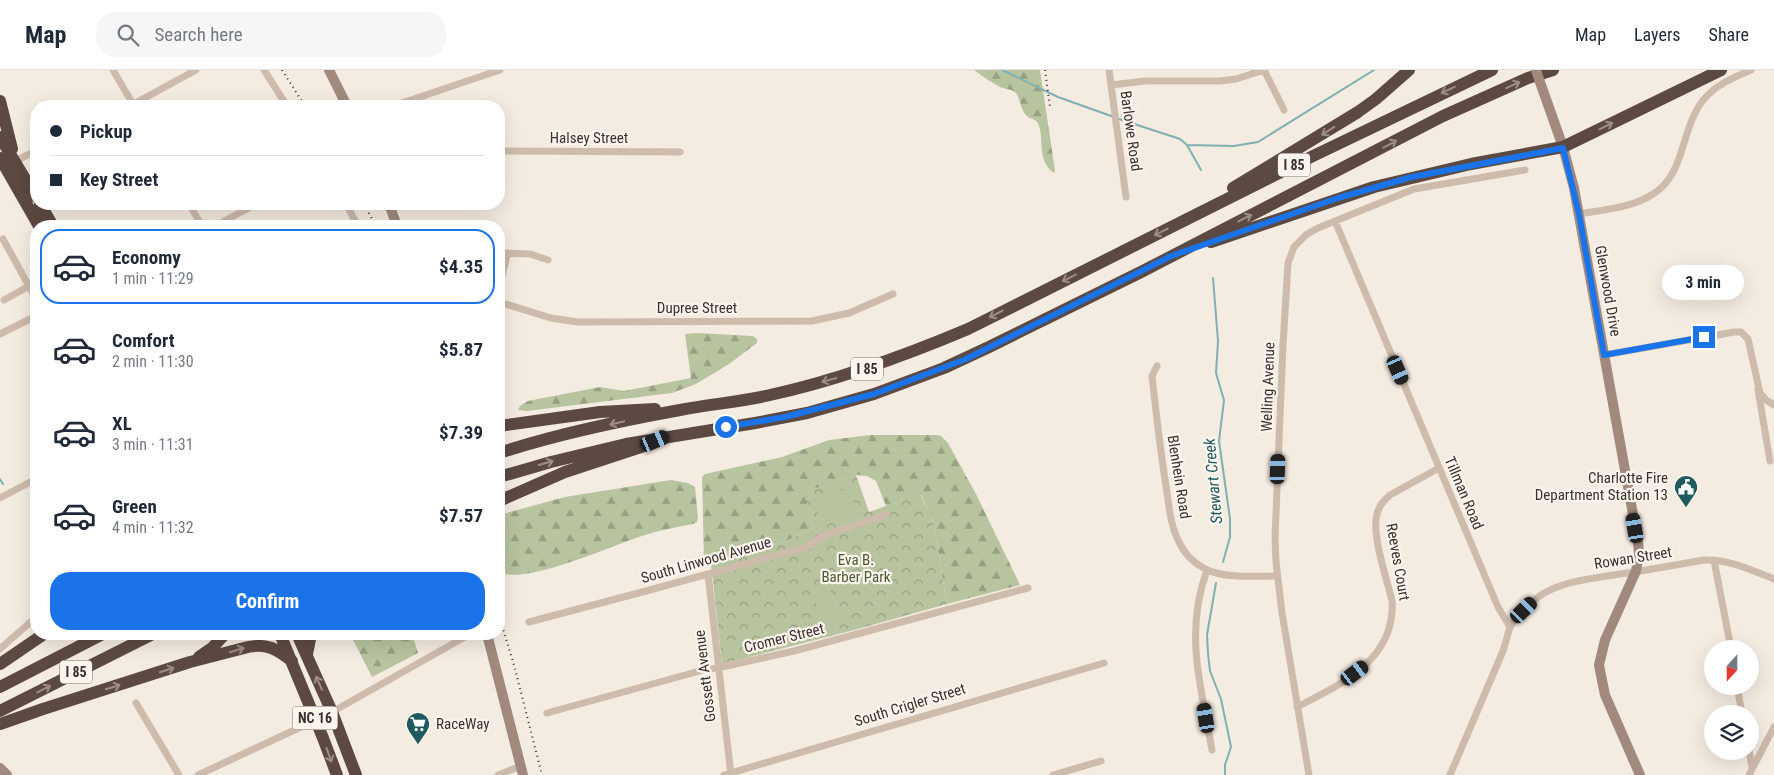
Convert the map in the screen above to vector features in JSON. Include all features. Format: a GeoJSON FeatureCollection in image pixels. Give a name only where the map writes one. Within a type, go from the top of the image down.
{"type":"FeatureCollection","features":[{"type":"Feature","properties":{"kind":"highway"},"geometry":{"type":"LineString","coordinates":[[1193,216],[1230,189],[1358,112],[1409,70]]}},
{"type":"Feature","properties":{"kind":"highway","name":"I 85"},"geometry":{"type":"LineString","coordinates":[[505,451],[532,443],[682,409],[769,396],[872,367],[913,352],[968,329],[1312,156],[1492,70]]}},
{"type":"Feature","properties":{"kind":"highway","name":"I 85"},"geometry":{"type":"LineString","coordinates":[[505,475],[600,450],[668,436],[785,417],[874,394],[966,359],[1443,116],[1528,78],[1553,70]]}},
{"type":"Feature","properties":{"kind":"highway"},"geometry":{"type":"LineString","coordinates":[[1171,256],[1374,187],[1461,166],[1563,148],[1721,70]]}},
{"type":"Feature","properties":{"kind":"highway"},"geometry":{"type":"LineString","coordinates":[[0,101],[5,165],[30,192]]}},
{"type":"Feature","properties":{"kind":"highway"},"geometry":{"type":"LineString","coordinates":[[0,137],[5,165],[30,210]]}},
{"type":"Feature","properties":{"kind":"highway"},"geometry":{"type":"LineString","coordinates":[[505,425],[600,412],[682,409]]}},
{"type":"Feature","properties":{"kind":"highway"},"geometry":{"type":"LineString","coordinates":[[505,498],[565,472],[668,436]]}},
{"type":"Feature","properties":{"kind":"highway"},"geometry":{"type":"LineString","coordinates":[[0,664],[35,640]]}},
{"type":"Feature","properties":{"kind":"highway","name":"I 85"},"geometry":{"type":"LineString","coordinates":[[0,687],[91,640]]}},
{"type":"Feature","properties":{"kind":"highway","name":"I 85"},"geometry":{"type":"LineString","coordinates":[[0,711],[141,640]]}},
{"type":"Feature","properties":{"kind":"highway"},"geometry":{"type":"LineString","coordinates":[[190,662],[207,652],[219,640]]}},
{"type":"Feature","properties":{"kind":"highway","name":"NC 16"},"geometry":{"type":"LineString","coordinates":[[283,640],[337,775]]}},
{"type":"Feature","properties":{"kind":"highway","name":"NC 16"},"geometry":{"type":"LineString","coordinates":[[300,640],[332,712],[356,775]]}},
{"type":"Feature","properties":{"kind":"highway"},"geometry":{"type":"LineString","coordinates":[[307,654],[309,640]]}},
{"type":"Feature","properties":{"kind":"highway"},"geometry":{"type":"LineString","coordinates":[[0,724],[43,708],[190,662],[257,645],[270,646],[279,650],[292,661]]}},
{"type":"Feature","properties":{"kind":"street"},"geometry":{"type":"LineString","coordinates":[[113,70],[130,100]]}},
{"type":"Feature","properties":{"kind":"street"},"geometry":{"type":"LineString","coordinates":[[144,100],[196,70]]}},
{"type":"Feature","properties":{"kind":"street"},"geometry":{"type":"LineString","coordinates":[[264,70],[283,100]]}},
{"type":"Feature","properties":{"kind":"street"},"geometry":{"type":"LineString","coordinates":[[329,70],[343,100]]}},
{"type":"Feature","properties":{"kind":"street"},"geometry":{"type":"LineString","coordinates":[[410,100],[487,72],[500,70]]}},
{"type":"Feature","properties":{"kind":"street","name":"Barlowe Road"},"geometry":{"type":"LineString","coordinates":[[1109,70],[1126,197]]}},
{"type":"Feature","properties":{"kind":"street"},"geometry":{"type":"LineString","coordinates":[[1111,85],[1145,81],[1220,81],[1236,79],[1264,70],[1284,110]]}},
{"type":"Feature","properties":{"kind":"street","name":"Glenwood Drive"},"geometry":{"type":"LineString","coordinates":[[1536,70],[1563,148],[1579,214],[1638,542],[1636,571],[1605,640],[1599,665],[1605,695],[1640,775]]}},
{"type":"Feature","properties":{"kind":"street"},"geometry":{"type":"LineString","coordinates":[[1579,214],[1634,204],[1661,189],[1675,170],[1693,116],[1704,98],[1716,87],[1751,70]]}},
{"type":"Feature","properties":{"kind":"street","name":"Halsey Street"},"geometry":{"type":"LineString","coordinates":[[505,151],[680,152]]}},
{"type":"Feature","properties":{"kind":"street"},"geometry":{"type":"LineString","coordinates":[[5,165],[30,154]]}},
{"type":"Feature","properties":{"kind":"street","name":"Welling Avenue"},"geometry":{"type":"LineString","coordinates":[[1309,775],[1277,576],[1275,538],[1283,345],[1290,254],[1298,241],[1318,228],[1414,189],[1525,170]]}},
{"type":"Feature","properties":{"kind":"street"},"geometry":{"type":"LineString","coordinates":[[226,220],[245,210]]}},
{"type":"Feature","properties":{"kind":"street","name":"Tillman Road"},"geometry":{"type":"LineString","coordinates":[[1335,221],[1498,607],[1510,627]]}},
{"type":"Feature","properties":{"kind":"street"},"geometry":{"type":"LineString","coordinates":[[3,238],[29,286],[4,300]]}},
{"type":"Feature","properties":{"kind":"street"},"geometry":{"type":"LineString","coordinates":[[505,264],[508,253],[530,254],[548,260]]}},
{"type":"Feature","properties":{"kind":"street","name":"Dupree Street"},"geometry":{"type":"LineString","coordinates":[[505,304],[551,318],[578,322],[794,322],[832,318],[849,313],[893,294]]}},
{"type":"Feature","properties":{"kind":"street"},"geometry":{"type":"LineString","coordinates":[[0,334],[30,319]]}},
{"type":"Feature","properties":{"kind":"street"},"geometry":{"type":"LineString","coordinates":[[1604,355],[1739,332],[1745,335],[1748,339],[1758,388],[1770,461]]}},
{"type":"Feature","properties":{"kind":"street","name":"Blenhein Road"},"geometry":{"type":"LineString","coordinates":[[1157,366],[1152,376],[1163,468],[1173,527],[1184,551],[1207,570],[1235,576],[1277,576]]}},
{"type":"Feature","properties":{"kind":"street"},"geometry":{"type":"LineString","coordinates":[[1758,388],[1763,397],[1774,405]]}},
{"type":"Feature","properties":{"kind":"street","name":"Reeves Court"},"geometry":{"type":"LineString","coordinates":[[1298,707],[1346,680],[1368,663],[1380,649],[1390,629],[1393,612],[1376,532],[1377,512],[1390,495],[1439,468]]}},
{"type":"Feature","properties":{"kind":"street"},"geometry":{"type":"LineString","coordinates":[[0,498],[30,482]]}},
{"type":"Feature","properties":{"kind":"street","name":"South Linwood Avenue"},"geometry":{"type":"LineString","coordinates":[[530,622],[806,547],[823,536],[887,514]]}},
{"type":"Feature","properties":{"kind":"street"},"geometry":{"type":"LineString","coordinates":[[1714,560],[1728,640]]}},
{"type":"Feature","properties":{"kind":"street","name":"Rowan Street"},"geometry":{"type":"LineString","coordinates":[[1510,627],[1517,617],[1548,591],[1568,584],[1636,571],[1714,560],[1730,562],[1774,579]]}},
{"type":"Feature","properties":{"kind":"street"},"geometry":{"type":"LineString","coordinates":[[1207,570],[1199,594],[1194,640],[1212,750]]}},
{"type":"Feature","properties":{"kind":"street","name":"Gossett Avenue"},"geometry":{"type":"LineString","coordinates":[[708,574],[728,774]]}},
{"type":"Feature","properties":{"kind":"street","name":"Cromer Street"},"geometry":{"type":"LineString","coordinates":[[547,713],[707,669],[802,649],[1028,588]]}},
{"type":"Feature","properties":{"kind":"street"},"geometry":{"type":"LineString","coordinates":[[0,649],[30,622]]}},
{"type":"Feature","properties":{"kind":"street"},"geometry":{"type":"LineString","coordinates":[[1450,775],[1503,651],[1510,627]]}},
{"type":"Feature","properties":{"kind":"street"},"geometry":{"type":"LineString","coordinates":[[332,712],[459,640]]}},
{"type":"Feature","properties":{"kind":"street"},"geometry":{"type":"LineString","coordinates":[[489,640],[522,771],[498,775]]}},
{"type":"Feature","properties":{"kind":"street","name":"South Crigler Street"},"geometry":{"type":"LineString","coordinates":[[728,774],[1104,663]]}},
{"type":"Feature","properties":{"kind":"street"},"geometry":{"type":"LineString","coordinates":[[136,703],[179,775]]}},
{"type":"Feature","properties":{"kind":"street"},"geometry":{"type":"LineString","coordinates":[[198,775],[316,720]]}},
{"type":"Feature","properties":{"kind":"street"},"geometry":{"type":"LineString","coordinates":[[1749,775],[1774,726]]}},
{"type":"Feature","properties":{"kind":"street"},"geometry":{"type":"LineString","coordinates":[[1751,760],[1752,767]]}},
{"type":"Feature","properties":{"kind":"street"},"geometry":{"type":"LineString","coordinates":[[1053,775],[1101,762]]}},
{"type":"Feature","properties":{"kind":"street"},"geometry":{"type":"LineString","coordinates":[[0,768],[7,775]]}},
{"type":"Feature","properties":{"kind":"green space"},"geometry":{"type":"Polygon","coordinates":[[[974,70],[1040,70],[1054,173],[1048,168],[1043,155],[1040,127],[1035,120],[1028,117],[1023,111],[1015,92],[1000,87],[974,70]]]}},
{"type":"Feature","properties":{"kind":"green space"},"geometry":{"type":"Polygon","coordinates":[[[685,334],[753,336],[757,339],[757,343],[729,364],[696,384],[672,393],[527,411],[518,410],[520,406],[528,401],[600,387],[624,391],[691,378],[685,334]]]}},
{"type":"Feature","properties":{"kind":"green space"},"geometry":{"type":"Polygon","coordinates":[[[871,435],[936,435],[941,436],[948,443],[976,494],[1020,585],[947,604],[933,521],[921,495],[886,506],[876,481],[867,476],[857,475],[805,492],[813,528],[786,541],[706,565],[704,562],[702,477],[705,474],[782,457],[829,440],[871,435]]]}},
{"type":"Feature","properties":{"kind":"green space","name":"Eva B. Barber Park"},"geometry":{"type":"Polygon","coordinates":[[[856,475],[869,512],[920,494],[933,521],[947,604],[722,664],[711,564],[786,541],[813,528],[804,492],[856,475]]]}},
{"type":"Feature","properties":{"kind":"green space"},"geometry":{"type":"Polygon","coordinates":[[[671,480],[688,483],[695,487],[698,518],[697,522],[693,524],[645,535],[549,569],[512,575],[505,573],[505,513],[565,497],[671,480]]]}},
{"type":"Feature","properties":{"kind":"green space"},"geometry":{"type":"Polygon","coordinates":[[[849,488],[858,512],[822,526],[813,501],[849,488]]]}},
{"type":"Feature","properties":{"kind":"green space"},"geometry":{"type":"Polygon","coordinates":[[[851,546],[858,568],[846,572],[839,550],[851,546]]]}},
{"type":"Feature","properties":{"kind":"green space"},"geometry":{"type":"Polygon","coordinates":[[[830,588],[837,618],[820,621],[814,591],[830,588]]]}},
{"type":"Feature","properties":{"kind":"green space"},"geometry":{"type":"Polygon","coordinates":[[[353,640],[414,640],[418,653],[372,677],[353,640]]]}},
{"type":"Feature","properties":{"kind":"waterway","name":"Stewart Creek"},"geometry":{"type":"LineString","coordinates":[[1002,70],[1058,97],[1114,117]]}},
{"type":"Feature","properties":{"kind":"waterway"},"geometry":{"type":"LineString","coordinates":[[1187,145],[1234,146],[1258,142],[1374,70]]}},
{"type":"Feature","properties":{"kind":"waterway","name":"Stewart Creek"},"geometry":{"type":"LineString","coordinates":[[1119,119],[1180,139],[1187,145],[1201,170]]}},
{"type":"Feature","properties":{"kind":"waterway","name":"Stewart Creek"},"geometry":{"type":"LineString","coordinates":[[1213,278],[1218,341],[1216,373],[1224,400],[1219,441],[1230,519],[1230,537],[1223,562]]}},
{"type":"Feature","properties":{"kind":"waterway"},"geometry":{"type":"LineString","coordinates":[[0,479],[3,484]]}},
{"type":"Feature","properties":{"kind":"waterway","name":"Stewart Creek"},"geometry":{"type":"LineString","coordinates":[[1216,583],[1207,635],[1210,671],[1221,699],[1231,747],[1225,765],[1225,775]]}},
{"type":"Feature","properties":{"kind":"railway"},"geometry":{"type":"LineString","coordinates":[[282,70],[301,100]]}},
{"type":"Feature","properties":{"kind":"railway"},"geometry":{"type":"LineString","coordinates":[[1045,70],[1050,107]]}},
{"type":"Feature","properties":{"kind":"railway"},"geometry":{"type":"LineString","coordinates":[[367,210],[373,220]]}},
{"type":"Feature","properties":{"kind":"railway"},"geometry":{"type":"LineString","coordinates":[[505,636],[542,775]]}},
{"type":"Feature","properties":{"kind":"place","name":"Charlotte Fire Department Station 13"},"geometry":{"type":"Point","coordinates":[1686,508]}},
{"type":"Feature","properties":{"kind":"place","name":"RaceWay"},"geometry":{"type":"Point","coordinates":[418,745]}},
{"type":"Feature","properties":{"kind":"route"},"geometry":{"type":"LineString","coordinates":[[726,427],[755,423],[832,406],[874,394],[944,368],[966,359],[1171,256],[1338,198],[1412,177],[1471,164],[1563,148],[1574,188],[1604,355],[1704,337]]}}]}
